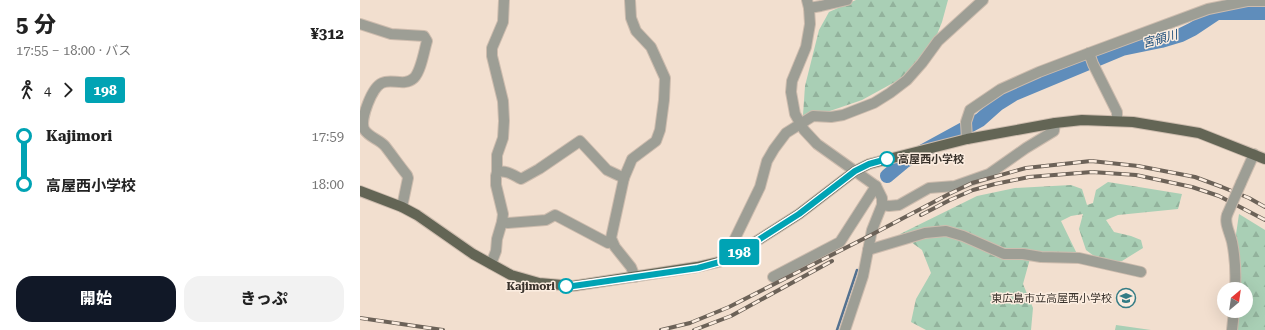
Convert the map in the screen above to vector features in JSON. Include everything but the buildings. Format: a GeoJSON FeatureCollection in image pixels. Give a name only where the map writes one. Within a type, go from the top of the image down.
{"type":"FeatureCollection","features":[{"type":"Feature","properties":{"kind":"main road"},"geometry":{"type":"LineString","coordinates":[[360,190],[402,207],[417,215],[473,254],[511,275],[539,283],[573,286],[698,268],[727,260],[799,214],[855,171],[869,164],[967,139],[1055,123],[1082,120],[1133,122],[1199,133],[1265,159]]}},
{"type":"Feature","properties":{"kind":"street"},"geometry":{"type":"LineString","coordinates":[[491,264],[496,251],[503,214],[496,185],[496,176],[497,154],[503,138],[504,121],[503,101],[492,56],[492,48],[503,22],[504,0]]}},
{"type":"Feature","properties":{"kind":"street"},"geometry":{"type":"LineString","coordinates":[[630,0],[631,18],[636,30],[651,47],[665,78],[660,130],[656,141],[632,159],[624,178],[611,238],[611,242],[631,267],[635,277]]}},
{"type":"Feature","properties":{"kind":"street"},"geometry":{"type":"LineString","coordinates":[[845,330],[863,276],[872,230],[882,205],[882,198],[876,186],[817,144],[804,130],[795,114],[791,92],[792,81],[806,47],[810,24],[808,4],[821,6],[847,0]]}},
{"type":"Feature","properties":{"kind":"street"},"geometry":{"type":"LineString","coordinates":[[727,260],[727,255],[760,187],[767,161],[774,148],[786,133],[813,116],[831,117],[843,114],[874,103],[890,93],[907,80],[938,41],[983,0]]}},
{"type":"Feature","properties":{"kind":"street"},"geometry":{"type":"LineString","coordinates":[[967,139],[966,122],[970,110],[1001,90],[1039,72],[1091,58],[1208,9],[1247,1],[1265,1]]}},
{"type":"Feature","properties":{"kind":"street"},"geometry":{"type":"LineString","coordinates":[[360,24],[391,34],[424,36],[427,41],[419,71],[414,78],[407,82],[383,82],[379,85],[366,106],[362,118],[362,127],[366,132],[384,145],[407,175],[408,178],[402,207]]}},
{"type":"Feature","properties":{"kind":"street"},"geometry":{"type":"LineString","coordinates":[[1091,58],[1117,112],[1117,121]]}},
{"type":"Feature","properties":{"kind":"street"},"geometry":{"type":"LineString","coordinates":[[882,205],[899,205],[929,188],[955,186],[989,174],[1026,148],[1054,131],[1055,123]]}},
{"type":"Feature","properties":{"kind":"street"},"geometry":{"type":"LineString","coordinates":[[497,172],[508,172],[521,179],[539,169],[580,141],[607,170],[624,178]]}},
{"type":"Feature","properties":{"kind":"street"},"geometry":{"type":"LineString","coordinates":[[1235,282],[1236,273],[1232,243],[1226,219],[1254,154]]}},
{"type":"Feature","properties":{"kind":"street"},"geometry":{"type":"LineString","coordinates":[[773,277],[840,242],[876,186]]}},
{"type":"Feature","properties":{"kind":"street"},"geometry":{"type":"LineString","coordinates":[[502,222],[508,223],[546,220],[555,215],[608,243],[611,242]]}},
{"type":"Feature","properties":{"kind":"street"},"geometry":{"type":"LineString","coordinates":[[868,250],[925,233],[946,231],[963,236],[1004,254],[1079,258],[1141,272]]}},
{"type":"Feature","properties":{"kind":"street"},"geometry":{"type":"LineString","coordinates":[[1232,330],[1233,318]]}},
{"type":"Feature","properties":{"kind":"green space"},"geometry":{"type":"Polygon","coordinates":[[[856,0],[948,0],[942,22],[930,52],[904,77],[862,100],[827,112],[803,115],[805,86],[819,30],[829,12],[856,0]]]}},
{"type":"Feature","properties":{"kind":"green space"},"geometry":{"type":"Polygon","coordinates":[[[1108,182],[1182,194],[1178,209],[1118,215],[1106,220],[1114,232],[1141,240],[1143,248],[1122,261],[1098,259],[1086,250],[1079,229],[1083,214],[1071,216],[1061,221],[1079,258],[1031,255],[1023,284],[1033,308],[1031,330],[926,330],[911,322],[916,299],[931,273],[922,250],[900,234],[977,196],[1015,188],[1071,185],[1082,189],[1087,205],[1093,203],[1096,190],[1108,182]]]}},
{"type":"Feature","properties":{"kind":"green space"},"geometry":{"type":"Polygon","coordinates":[[[1239,214],[1265,230],[1265,330],[1228,330],[1227,326],[1230,318],[1253,318],[1253,282],[1235,282],[1234,248],[1239,214]]]}},
{"type":"Feature","properties":{"kind":"green space"},"geometry":{"type":"Polygon","coordinates":[[[1116,325],[1151,330],[1115,330],[1116,325]]]}},
{"type":"Feature","properties":{"kind":"waterway","name":"宮領川"},"geometry":{"type":"LineString","coordinates":[[887,176],[905,161],[980,120],[998,104],[1014,94],[1122,49],[1161,41],[1181,35],[1217,13],[1265,13]]}},
{"type":"Feature","properties":{"kind":"waterway"},"geometry":{"type":"LineString","coordinates":[[837,330],[857,270]]}},
{"type":"Feature","properties":{"kind":"railway"},"geometry":{"type":"LineString","coordinates":[[661,330],[690,323],[729,307],[972,183],[1026,168],[1091,161],[1138,166],[1195,177],[1249,198],[1265,207]]}},
{"type":"Feature","properties":{"kind":"railway"},"geometry":{"type":"LineString","coordinates":[[921,215],[973,190],[995,184],[1029,177],[1092,172],[1136,175],[1192,187],[1219,196],[1265,220]]}},
{"type":"Feature","properties":{"kind":"railway"},"geometry":{"type":"LineString","coordinates":[[694,330],[731,316],[832,261]]}},
{"type":"Feature","properties":{"kind":"railway"},"geometry":{"type":"LineString","coordinates":[[360,318],[443,330]]}},
{"type":"Feature","properties":{"kind":"bus line","name":"198"},"geometry":{"type":"LineString","coordinates":[[566,286],[619,280],[657,273],[698,268],[727,260],[799,214],[855,171],[869,164],[887,159]]}},
{"type":"Feature","properties":{"kind":"place","name":"高屋西小学校"},"geometry":{"type":"Point","coordinates":[887,159]}},
{"type":"Feature","properties":{"kind":"place","name":"Kajimori"},"geometry":{"type":"Point","coordinates":[566,286]}},
{"type":"Feature","properties":{"kind":"place","name":"東広島市立高屋西小学校"},"geometry":{"type":"Point","coordinates":[1126,298]}}]}
